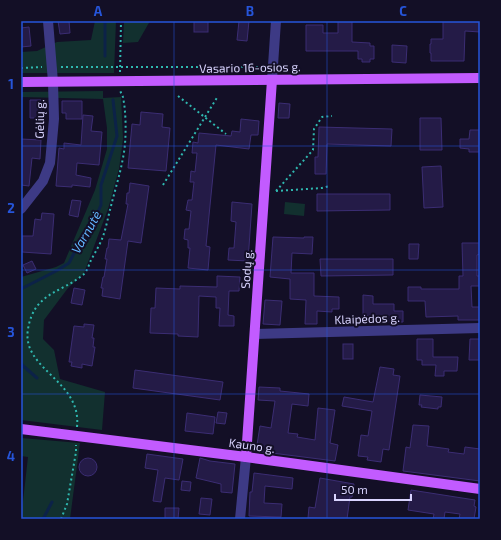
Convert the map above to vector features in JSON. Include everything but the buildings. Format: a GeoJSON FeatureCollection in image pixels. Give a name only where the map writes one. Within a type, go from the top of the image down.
{"type":"FeatureCollection","features":[{"type":"Feature","properties":{"kind":"main road","name":"Vasario 16-osios g."},"geometry":{"type":"LineString","coordinates":[[21,82],[480,78]]}},
{"type":"Feature","properties":{"kind":"main road","name":"Sodų g."},"geometry":{"type":"LineString","coordinates":[[246,457],[272,80]]}},
{"type":"Feature","properties":{"kind":"main road","name":"Kauno g."},"geometry":{"type":"LineString","coordinates":[[21,429],[246,457],[480,489]]}},
{"type":"Feature","properties":{"kind":"street","name":"Gėlių g."},"geometry":{"type":"LineString","coordinates":[[21,209],[43,181],[50,164],[54,119],[53,82],[48,21]]}},
{"type":"Feature","properties":{"kind":"street","name":"Sodų g."},"geometry":{"type":"LineString","coordinates":[[272,80],[276,21]]}},
{"type":"Feature","properties":{"kind":"street","name":"Klaipėdos g."},"geometry":{"type":"LineString","coordinates":[[255,334],[480,328]]}},
{"type":"Feature","properties":{"kind":"street","name":"Sodų g."},"geometry":{"type":"LineString","coordinates":[[240,519],[246,457]]}},
{"type":"Feature","properties":{"kind":"path"},"geometry":{"type":"LineString","coordinates":[[62,519],[76,452],[78,423],[69,393],[36,360],[29,350],[27,338],[28,328],[34,311],[40,302],[85,273],[103,238],[118,180],[125,145],[123,97],[120,94],[121,21]]}},
{"type":"Feature","properties":{"kind":"path"},"geometry":{"type":"LineString","coordinates":[[21,68],[259,67],[272,80]]}},
{"type":"Feature","properties":{"kind":"path"},"geometry":{"type":"LineString","coordinates":[[178,96],[226,134]]}},
{"type":"Feature","properties":{"kind":"path"},"geometry":{"type":"LineString","coordinates":[[163,185],[218,96]]}},
{"type":"Feature","properties":{"kind":"path"},"geometry":{"type":"LineString","coordinates":[[276,191],[313,150],[314,129],[322,117],[332,116]]}},
{"type":"Feature","properties":{"kind":"path"},"geometry":{"type":"LineString","coordinates":[[264,191],[322,188],[330,186]]}},
{"type":"Feature","properties":{"kind":"green space"},"geometry":{"type":"Polygon","coordinates":[[[95,21],[116,21],[114,73],[21,73],[21,52],[37,51],[57,42],[91,40],[95,21]]]}},
{"type":"Feature","properties":{"kind":"green space"},"geometry":{"type":"Polygon","coordinates":[[[124,21],[150,21],[138,42],[123,43],[124,21]]]}},
{"type":"Feature","properties":{"kind":"green space"},"geometry":{"type":"Polygon","coordinates":[[[103,91],[103,98],[121,97],[123,139],[119,169],[108,209],[84,273],[68,288],[44,320],[43,339],[54,350],[60,379],[105,392],[102,430],[21,420],[21,277],[56,267],[64,263],[95,190],[107,149],[107,128],[103,99],[21,97],[21,92],[103,91]]]}},
{"type":"Feature","properties":{"kind":"green space"},"geometry":{"type":"Polygon","coordinates":[[[285,202],[305,204],[304,216],[284,214],[285,202]]]}},
{"type":"Feature","properties":{"kind":"green space"},"geometry":{"type":"Polygon","coordinates":[[[21,438],[80,443],[70,519],[21,519],[28,457],[21,456],[21,438]]]}},
{"type":"Feature","properties":{"kind":"waterway","name":"Varnutė"},"geometry":{"type":"LineString","coordinates":[[105,21],[105,56]]}},
{"type":"Feature","properties":{"kind":"waterway","name":"Varnutė"},"geometry":{"type":"LineString","coordinates":[[21,289],[69,263],[90,222],[97,214],[101,205],[101,185],[117,136],[113,100]]}},
{"type":"Feature","properties":{"kind":"waterway","name":"Varnutė"},"geometry":{"type":"LineString","coordinates":[[21,364],[37,378]]}},
{"type":"Feature","properties":{"kind":"waterway","name":"Varnutė"},"geometry":{"type":"LineString","coordinates":[[43,519],[52,502]]}}]}
